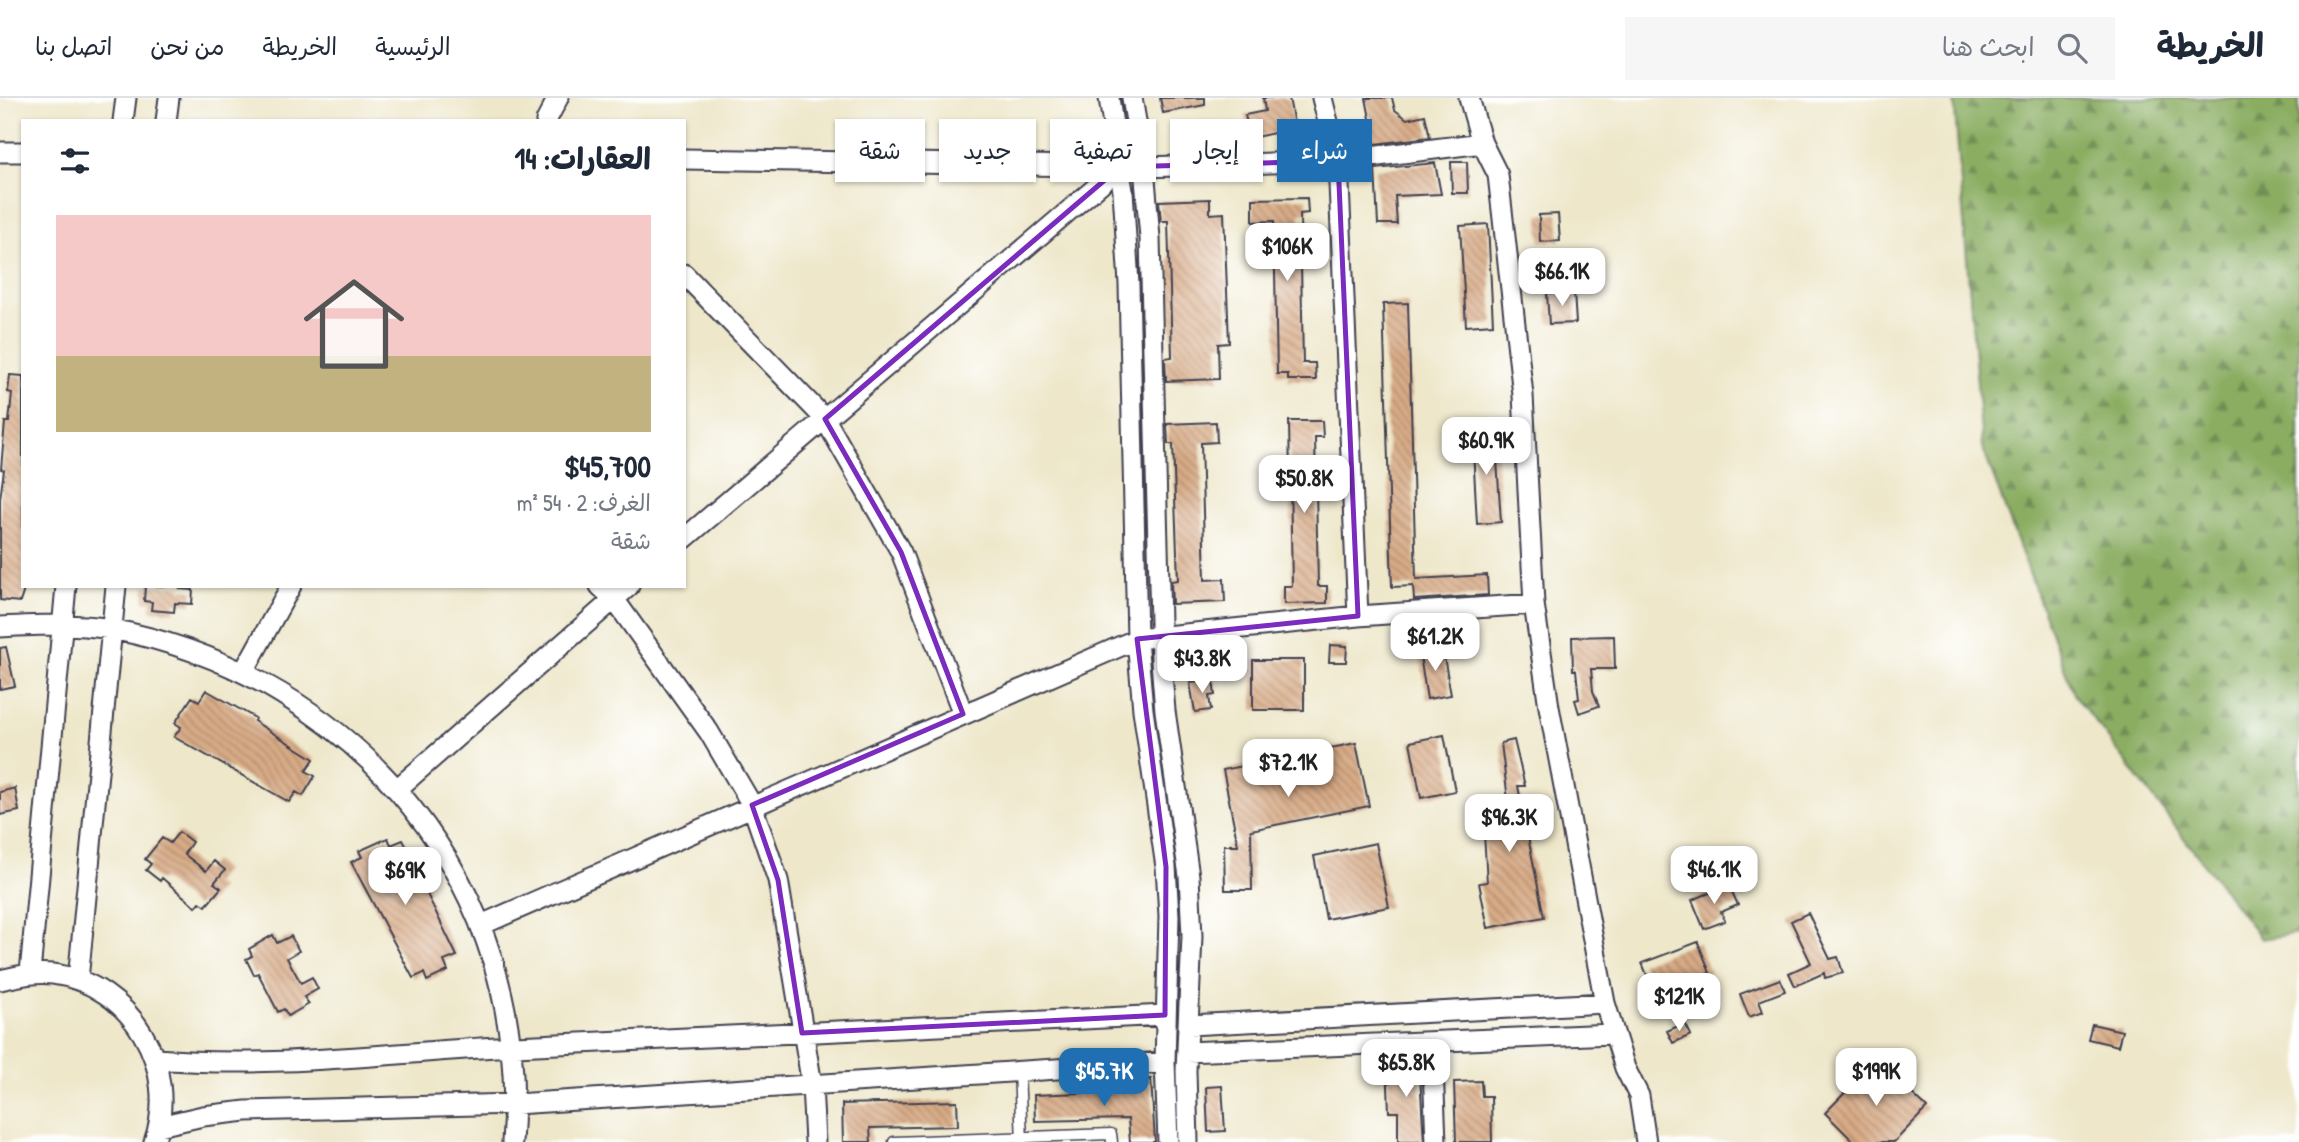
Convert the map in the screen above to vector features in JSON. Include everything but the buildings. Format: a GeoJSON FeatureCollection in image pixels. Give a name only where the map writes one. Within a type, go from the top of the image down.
{"type":"FeatureCollection","features":[{"type":"Feature","properties":{"kind":"street"},"geometry":{"type":"LineString","coordinates":[[123,119],[126,98]]}},
{"type":"Feature","properties":{"kind":"street"},"geometry":{"type":"LineString","coordinates":[[166,119],[169,98]]}},
{"type":"Feature","properties":{"kind":"street"},"geometry":{"type":"LineString","coordinates":[[547,119],[558,98]]}},
{"type":"Feature","properties":{"kind":"street"},"geometry":{"type":"LineString","coordinates":[[1109,98],[1112,119]]}},
{"type":"Feature","properties":{"kind":"street"},"geometry":{"type":"LineString","coordinates":[[1132,98],[1136,119]]}},
{"type":"Feature","properties":{"kind":"street"},"geometry":{"type":"LineString","coordinates":[[1322,98],[1327,119]]}},
{"type":"Feature","properties":{"kind":"street"},"geometry":{"type":"LineString","coordinates":[[1469,98],[1482,143],[1498,175],[1523,395],[1534,604],[1549,707],[1605,1003],[1625,1068],[1639,1096],[1646,1142]]}},
{"type":"Feature","properties":{"kind":"street"},"geometry":{"type":"LineString","coordinates":[[1372,157],[1482,143]]}},
{"type":"Feature","properties":{"kind":"street"},"geometry":{"type":"LineString","coordinates":[[0,152],[21,152]]}},
{"type":"Feature","properties":{"kind":"street"},"geometry":{"type":"LineString","coordinates":[[686,159],[1050,166]]}},
{"type":"Feature","properties":{"kind":"street"},"geometry":{"type":"LineString","coordinates":[[1156,167],[1277,163]]}},
{"type":"Feature","properties":{"kind":"street"},"geometry":{"type":"LineString","coordinates":[[686,537],[1102,182]]}},
{"type":"Feature","properties":{"kind":"street"},"geometry":{"type":"LineString","coordinates":[[1121,182],[1129,284],[1137,639],[1143,710],[1166,867],[1169,916],[1165,1015],[1168,1142]]}},
{"type":"Feature","properties":{"kind":"street"},"geometry":{"type":"LineString","coordinates":[[1145,182],[1150,238],[1159,638],[1165,711],[1189,876],[1192,936],[1187,1052],[1188,1142]]}},
{"type":"Feature","properties":{"kind":"street"},"geometry":{"type":"LineString","coordinates":[[1339,182],[1358,616]]}},
{"type":"Feature","properties":{"kind":"street"},"geometry":{"type":"LineString","coordinates":[[686,276],[825,419],[901,552],[963,714]]}},
{"type":"Feature","properties":{"kind":"street"},"geometry":{"type":"LineString","coordinates":[[30,973],[66,588]]}},
{"type":"Feature","properties":{"kind":"street"},"geometry":{"type":"LineString","coordinates":[[78,980],[116,588]]}},
{"type":"Feature","properties":{"kind":"street"},"geometry":{"type":"LineString","coordinates":[[244,671],[290,588]]}},
{"type":"Feature","properties":{"kind":"street"},"geometry":{"type":"LineString","coordinates":[[397,789],[614,591],[709,732],[752,805],[778,880],[812,1085],[815,1142]]}},
{"type":"Feature","properties":{"kind":"street"},"geometry":{"type":"LineString","coordinates":[[481,925],[1137,639],[1358,616],[1534,604]]}},
{"type":"Feature","properties":{"kind":"street"},"geometry":{"type":"LineString","coordinates":[[0,626],[61,624],[111,629],[179,646],[244,671],[286,695],[327,722],[364,754],[397,789],[445,853],[481,925],[500,985],[512,1046],[515,1104],[512,1142]]}},
{"type":"Feature","properties":{"kind":"street"},"geometry":{"type":"LineString","coordinates":[[0,980],[30,973],[54,974],[78,980],[112,998],[139,1025],[156,1059],[162,1092],[157,1134],[202,1116],[246,1111],[515,1104],[1165,1062]]}},
{"type":"Feature","properties":{"kind":"street"},"geometry":{"type":"LineString","coordinates":[[1189,1025],[1605,1003]]}},
{"type":"Feature","properties":{"kind":"street"},"geometry":{"type":"LineString","coordinates":[[156,1059],[266,1062],[512,1046],[1165,1015]]}},
{"type":"Feature","properties":{"kind":"street"},"geometry":{"type":"LineString","coordinates":[[1187,1052],[1613,1034]]}},
{"type":"Feature","properties":{"kind":"street"},"geometry":{"type":"LineString","coordinates":[[1432,1042],[1436,1142]]}},
{"type":"Feature","properties":{"kind":"lane"},"geometry":{"type":"LineString","coordinates":[[1019,1071],[1022,1140]]}},
{"type":"Feature","properties":{"kind":"lane"},"geometry":{"type":"LineString","coordinates":[[894,1142],[1022,1140],[1111,1134],[1112,1142]]}},
{"type":"Feature","properties":{"kind":"highlighted area"},"geometry":{"type":"Polygon","coordinates":[[[1338,161],[1358,616],[1137,639],[1166,867],[1165,1015],[802,1033],[778,880],[752,805],[963,714],[901,552],[825,419],[1120,167],[1338,161]]]}},
{"type":"Feature","properties":{"kind":"green space"},"geometry":{"type":"Polygon","coordinates":[[[1954,98],[2299,98],[2299,933],[2261,939],[2074,694],[1982,446],[1954,98]]]}}]}
